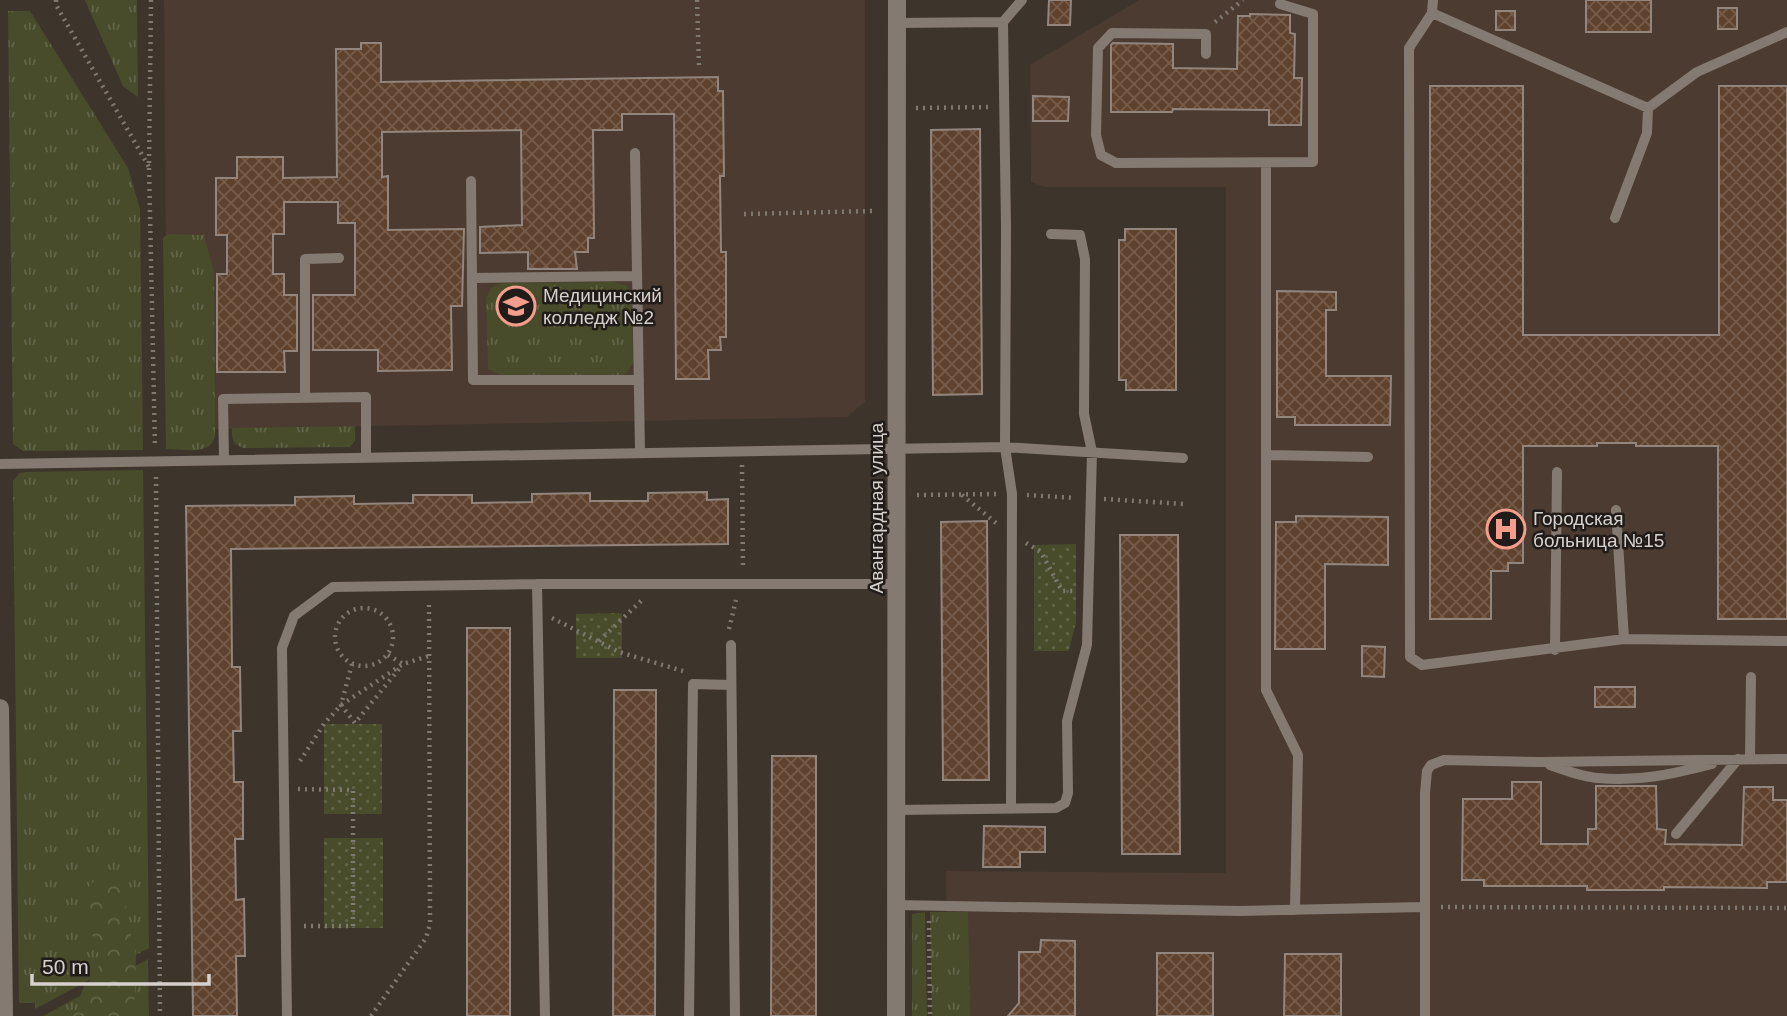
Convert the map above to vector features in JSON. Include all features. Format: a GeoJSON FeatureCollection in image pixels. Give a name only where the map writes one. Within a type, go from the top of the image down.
{"type":"FeatureCollection","features":[{"type":"Feature","properties":{"kind":"street","name":"Авангардная улица"},"geometry":{"type":"LineString","coordinates":[[896,1016],[897,0]]}},
{"type":"Feature","properties":{"kind":"street"},"geometry":{"type":"LineString","coordinates":[[0,708],[4,1016]]}},
{"type":"Feature","properties":{"kind":"lane"},"geometry":{"type":"LineString","coordinates":[[1011,808],[1012,494],[1005,447],[1003,22],[1022,0]]}},
{"type":"Feature","properties":{"kind":"lane"},"geometry":{"type":"LineString","coordinates":[[1433,0],[1432,13],[1409,48],[1410,657],[1422,665],[1555,650],[1624,639],[1787,641]]}},
{"type":"Feature","properties":{"kind":"lane"},"geometry":{"type":"LineString","coordinates":[[1206,54],[1206,34],[1112,33],[1098,48],[1096,135],[1101,155],[1116,163],[1313,162],[1313,13],[1280,4]]}},
{"type":"Feature","properties":{"kind":"lane"},"geometry":{"type":"LineString","coordinates":[[1432,13],[1648,108]]}},
{"type":"Feature","properties":{"kind":"lane"},"geometry":{"type":"LineString","coordinates":[[897,23],[1003,22]]}},
{"type":"Feature","properties":{"kind":"lane"},"geometry":{"type":"LineString","coordinates":[[1648,108],[1697,72],[1787,32]]}},
{"type":"Feature","properties":{"kind":"lane"},"geometry":{"type":"LineString","coordinates":[[1615,218],[1647,133],[1648,108]]}},
{"type":"Feature","properties":{"kind":"lane"},"geometry":{"type":"LineString","coordinates":[[635,153],[640,452]]}},
{"type":"Feature","properties":{"kind":"lane"},"geometry":{"type":"LineString","coordinates":[[1266,163],[1266,690],[1297,755],[1295,910]]}},
{"type":"Feature","properties":{"kind":"lane"},"geometry":{"type":"LineString","coordinates":[[471,181],[474,380],[639,380]]}},
{"type":"Feature","properties":{"kind":"lane"},"geometry":{"type":"LineString","coordinates":[[896,810],[1056,808],[1065,803],[1068,793],[1067,721],[1087,645],[1092,452],[1084,414],[1083,247],[1080,234],[1051,234]]}},
{"type":"Feature","properties":{"kind":"lane"},"geometry":{"type":"LineString","coordinates":[[305,397],[305,259],[339,258]]}},
{"type":"Feature","properties":{"kind":"lane"},"geometry":{"type":"LineString","coordinates":[[472,278],[637,276]]}},
{"type":"Feature","properties":{"kind":"lane"},"geometry":{"type":"LineString","coordinates":[[224,459],[223,399],[305,397],[366,397],[366,457]]}},
{"type":"Feature","properties":{"kind":"lane"},"geometry":{"type":"LineString","coordinates":[[0,464],[1005,447],[1183,458]]}},
{"type":"Feature","properties":{"kind":"lane"},"geometry":{"type":"LineString","coordinates":[[1266,455],[1368,457]]}},
{"type":"Feature","properties":{"kind":"lane"},"geometry":{"type":"LineString","coordinates":[[1555,650],[1557,472]]}},
{"type":"Feature","properties":{"kind":"lane"},"geometry":{"type":"LineString","coordinates":[[1616,510],[1624,639]]}},
{"type":"Feature","properties":{"kind":"lane"},"geometry":{"type":"LineString","coordinates":[[537,584],[545,1016]]}},
{"type":"Feature","properties":{"kind":"lane"},"geometry":{"type":"LineString","coordinates":[[287,1016],[282,648],[294,616],[333,587],[896,584]]}},
{"type":"Feature","properties":{"kind":"lane"},"geometry":{"type":"LineString","coordinates":[[731,645],[735,1016]]}},
{"type":"Feature","properties":{"kind":"lane"},"geometry":{"type":"LineString","coordinates":[[1676,834],[1739,760],[1751,677]]}},
{"type":"Feature","properties":{"kind":"lane"},"geometry":{"type":"LineString","coordinates":[[690,1016],[693,684],[731,685]]}},
{"type":"Feature","properties":{"kind":"lane"},"geometry":{"type":"LineString","coordinates":[[1425,1016],[1425,782],[1431,765],[1444,760],[1787,760]]}},
{"type":"Feature","properties":{"kind":"lane"},"geometry":{"type":"LineString","coordinates":[[1540,762],[1595,778],[1656,778],[1739,760]]}},
{"type":"Feature","properties":{"kind":"lane"},"geometry":{"type":"LineString","coordinates":[[896,905],[1295,910],[1424,907]]}},
{"type":"Feature","properties":{"kind":"path"},"geometry":{"type":"LineString","coordinates":[[56,0],[56,5],[149,167]]}},
{"type":"Feature","properties":{"kind":"path"},"geometry":{"type":"LineString","coordinates":[[151,0],[149,167],[155,461],[160,1016]]}},
{"type":"Feature","properties":{"kind":"path"},"geometry":{"type":"LineString","coordinates":[[697,0],[699,66]]}},
{"type":"Feature","properties":{"kind":"path"},"geometry":{"type":"LineString","coordinates":[[1206,34],[1218,18],[1243,0]]}},
{"type":"Feature","properties":{"kind":"path"},"geometry":{"type":"LineString","coordinates":[[897,108],[1005,107]]}},
{"type":"Feature","properties":{"kind":"path"},"geometry":{"type":"LineString","coordinates":[[744,214],[873,211]]}},
{"type":"Feature","properties":{"kind":"path"},"geometry":{"type":"LineString","coordinates":[[731,645],[727,636],[733,608],[743,584],[742,450]]}},
{"type":"Feature","properties":{"kind":"path"},"geometry":{"type":"LineString","coordinates":[[917,495],[1006,494]]}},
{"type":"Feature","properties":{"kind":"path"},"geometry":{"type":"LineString","coordinates":[[961,495],[1002,528]]}},
{"type":"Feature","properties":{"kind":"path"},"geometry":{"type":"LineString","coordinates":[[1017,537],[1041,552],[1062,591],[1084,591]]}},
{"type":"Feature","properties":{"kind":"path"},"geometry":{"type":"LineString","coordinates":[[371,1016],[426,938],[430,924],[429,585]]}},
{"type":"Feature","properties":{"kind":"path"},"geometry":{"type":"LineString","coordinates":[[363,607],[376,610],[386,618],[393,629],[393,642],[388,655],[378,663],[365,667],[352,664],[341,656],[335,645],[335,631],[340,619],[350,610],[363,607]]}},
{"type":"Feature","properties":{"kind":"path"},"geometry":{"type":"LineString","coordinates":[[538,611],[619,652],[694,674]]}},
{"type":"Feature","properties":{"kind":"path"},"geometry":{"type":"LineString","coordinates":[[599,641],[621,620]]}},
{"type":"Feature","properties":{"kind":"path"},"geometry":{"type":"LineString","coordinates":[[388,655],[403,664]]}},
{"type":"Feature","properties":{"kind":"path"},"geometry":{"type":"LineString","coordinates":[[324,926],[353,926],[353,790],[286,789],[324,723],[341,705],[403,664],[429,656]]}},
{"type":"Feature","properties":{"kind":"path"},"geometry":{"type":"LineString","coordinates":[[341,705],[352,664]]}},
{"type":"Feature","properties":{"kind":"path"},"geometry":{"type":"LineString","coordinates":[[341,705],[355,723],[403,664]]}},
{"type":"Feature","properties":{"kind":"path"},"geometry":{"type":"LineString","coordinates":[[929,906],[930,1016]]}},
{"type":"Feature","properties":{"kind":"path"},"geometry":{"type":"LineString","coordinates":[[1424,907],[1787,908]]}},
{"type":"Feature","properties":{"kind":"shaded area","name":"Медицинский колледж №2"},"geometry":{"type":"Polygon","coordinates":[[[164,0],[865,0],[865,402],[847,417],[167,430],[164,0]]]}},
{"type":"Feature","properties":{"kind":"shaded area","name":"Городская больница №15"},"geometry":{"type":"Polygon","coordinates":[[[1139,0],[1787,0],[1787,1016],[947,1016],[946,871],[1226,873],[1226,187],[1045,187],[1031,182],[1030,65],[1139,0]]]}},
{"type":"Feature","properties":{"kind":"green space"},"geometry":{"type":"Polygon","coordinates":[[[85,0],[137,0],[138,97],[123,86],[85,0]]]}},
{"type":"Feature","properties":{"kind":"green space"},"geometry":{"type":"Polygon","coordinates":[[[8,11],[30,11],[128,168],[140,209],[143,450],[23,451],[13,444],[8,11]]]}},
{"type":"Feature","properties":{"kind":"green space"},"geometry":{"type":"Polygon","coordinates":[[[168,234],[204,235],[214,274],[215,436],[208,446],[195,450],[166,449],[163,238],[168,234]]]}},
{"type":"Feature","properties":{"kind":"green space"},"geometry":{"type":"Polygon","coordinates":[[[614,282],[627,286],[632,295],[633,363],[627,372],[622,375],[501,375],[488,369],[486,298],[491,288],[502,283],[614,282]]]}},
{"type":"Feature","properties":{"kind":"green space"},"geometry":{"type":"Polygon","coordinates":[[[355,426],[355,441],[350,447],[243,448],[233,441],[232,435],[232,428],[355,426]]]}},
{"type":"Feature","properties":{"kind":"green space"},"geometry":{"type":"Polygon","coordinates":[[[143,470],[149,948],[35,1009],[35,1003],[19,1003],[13,481],[20,473],[26,472],[143,470]]]}},
{"type":"Feature","properties":{"kind":"green space"},"geometry":{"type":"Polygon","coordinates":[[[1076,544],[1076,622],[1069,651],[1034,651],[1034,545],[1076,544]]]}},
{"type":"Feature","properties":{"kind":"green space"},"geometry":{"type":"Polygon","coordinates":[[[622,613],[622,658],[576,658],[576,614],[622,613]]]}},
{"type":"Feature","properties":{"kind":"green space"},"geometry":{"type":"Polygon","coordinates":[[[324,724],[382,724],[382,814],[324,814],[324,724]]]}},
{"type":"Feature","properties":{"kind":"green space"},"geometry":{"type":"Polygon","coordinates":[[[324,838],[383,838],[383,928],[324,928],[324,838]]]}},
{"type":"Feature","properties":{"kind":"green space"},"geometry":{"type":"Polygon","coordinates":[[[96,880],[116,881],[126,892],[126,914],[136,955],[134,1016],[72,1016],[83,988],[98,969],[97,947],[88,923],[84,900],[87,890],[96,880]]]}},
{"type":"Feature","properties":{"kind":"green space"},"geometry":{"type":"Polygon","coordinates":[[[925,912],[927,1016],[912,1016],[912,914],[925,912]]]}},
{"type":"Feature","properties":{"kind":"green space"},"geometry":{"type":"Polygon","coordinates":[[[930,912],[968,912],[970,1016],[932,1016],[930,912]]]}},
{"type":"Feature","properties":{"kind":"green space"},"geometry":{"type":"Polygon","coordinates":[[[148,959],[149,1016],[43,1016],[148,959]]]}},
{"type":"Feature","properties":{"kind":"building"},"geometry":{"type":"Polygon","coordinates":[[[1049,0],[1071,0],[1070,25],[1048,25],[1049,0]]]}},
{"type":"Feature","properties":{"kind":"building"},"geometry":{"type":"Polygon","coordinates":[[[1586,0],[1651,0],[1651,32],[1586,32],[1586,0]]]}},
{"type":"Feature","properties":{"kind":"building"},"geometry":{"type":"Polygon","coordinates":[[[1718,8],[1737,8],[1737,29],[1718,29],[1718,8]]]}},
{"type":"Feature","properties":{"kind":"building"},"geometry":{"type":"Polygon","coordinates":[[[1496,11],[1515,11],[1515,30],[1496,30],[1496,11]]]}},
{"type":"Feature","properties":{"kind":"building"},"geometry":{"type":"Polygon","coordinates":[[[1290,15],[1290,33],[1295,34],[1294,78],[1302,78],[1301,125],[1269,125],[1269,110],[1173,109],[1172,112],[1111,112],[1113,43],[1173,44],[1173,68],[1237,69],[1238,16],[1290,15]]]}},
{"type":"Feature","properties":{"kind":"building"},"geometry":{"type":"Polygon","coordinates":[[[361,43],[381,43],[381,82],[718,77],[718,91],[723,91],[724,176],[720,176],[721,252],[726,252],[726,337],[720,337],[721,350],[708,350],[709,379],[676,379],[674,114],[622,114],[622,130],[593,130],[594,238],[588,238],[588,252],[575,252],[577,269],[528,269],[528,252],[480,253],[480,227],[522,225],[521,130],[382,132],[382,177],[388,176],[388,230],[464,229],[462,306],[451,306],[452,370],[378,371],[378,350],[313,350],[313,295],[355,295],[355,223],[338,223],[338,202],[284,202],[284,234],[273,234],[273,274],[284,274],[284,295],[297,295],[297,351],[284,351],[285,372],[217,372],[217,274],[227,274],[227,235],[216,235],[216,178],[237,178],[237,157],[283,157],[283,178],[337,177],[336,49],[361,49],[361,43]]]}},
{"type":"Feature","properties":{"kind":"building"},"geometry":{"type":"Polygon","coordinates":[[[1430,86],[1523,86],[1523,335],[1719,335],[1719,86],[1787,86],[1787,619],[1718,619],[1718,446],[1597,443],[1597,446],[1523,446],[1523,563],[1508,563],[1508,571],[1491,571],[1491,619],[1430,619],[1430,86]]]}},
{"type":"Feature","properties":{"kind":"building"},"geometry":{"type":"Polygon","coordinates":[[[1033,96],[1069,97],[1068,121],[1033,121],[1033,96]]]}},
{"type":"Feature","properties":{"kind":"building"},"geometry":{"type":"Polygon","coordinates":[[[980,129],[982,394],[933,395],[931,130],[980,129]]]}},
{"type":"Feature","properties":{"kind":"building"},"geometry":{"type":"Polygon","coordinates":[[[1125,229],[1176,229],[1176,390],[1126,390],[1126,380],[1119,380],[1119,240],[1125,240],[1125,229]]]}},
{"type":"Feature","properties":{"kind":"building"},"geometry":{"type":"Polygon","coordinates":[[[1277,291],[1336,292],[1336,310],[1326,310],[1326,376],[1391,376],[1390,425],[1295,425],[1295,417],[1277,417],[1277,291]]]}},
{"type":"Feature","properties":{"kind":"building"},"geometry":{"type":"Polygon","coordinates":[[[707,492],[707,500],[728,499],[728,544],[231,549],[232,667],[240,667],[241,731],[233,731],[234,782],[243,782],[243,839],[235,839],[236,900],[244,899],[245,956],[236,956],[237,1016],[193,1016],[186,506],[295,505],[295,497],[354,496],[354,504],[413,503],[413,495],[472,495],[472,503],[532,502],[532,494],[590,493],[590,501],[648,501],[648,493],[707,492]]]}},
{"type":"Feature","properties":{"kind":"building"},"geometry":{"type":"Polygon","coordinates":[[[1296,516],[1388,517],[1388,565],[1325,564],[1325,649],[1275,649],[1276,522],[1296,522],[1296,516]]]}},
{"type":"Feature","properties":{"kind":"building"},"geometry":{"type":"Polygon","coordinates":[[[987,521],[989,780],[943,780],[941,522],[987,521]]]}},
{"type":"Feature","properties":{"kind":"building"},"geometry":{"type":"Polygon","coordinates":[[[1120,535],[1178,535],[1180,854],[1122,854],[1120,535]]]}},
{"type":"Feature","properties":{"kind":"building"},"geometry":{"type":"Polygon","coordinates":[[[467,628],[510,628],[510,1016],[467,1016],[467,628]]]}},
{"type":"Feature","properties":{"kind":"building"},"geometry":{"type":"Polygon","coordinates":[[[1362,646],[1385,647],[1384,677],[1362,676],[1362,646]]]}},
{"type":"Feature","properties":{"kind":"building"},"geometry":{"type":"Polygon","coordinates":[[[1595,687],[1635,687],[1635,707],[1595,707],[1595,687]]]}},
{"type":"Feature","properties":{"kind":"building"},"geometry":{"type":"Polygon","coordinates":[[[614,690],[656,690],[655,1016],[613,1016],[614,690]]]}},
{"type":"Feature","properties":{"kind":"building"},"geometry":{"type":"Polygon","coordinates":[[[772,756],[816,756],[816,1016],[771,1016],[772,756]]]}},
{"type":"Feature","properties":{"kind":"building"},"geometry":{"type":"Polygon","coordinates":[[[1512,782],[1541,782],[1541,844],[1588,844],[1588,829],[1596,829],[1596,786],[1656,786],[1657,829],[1666,830],[1665,844],[1742,845],[1744,787],[1773,787],[1773,800],[1787,800],[1787,882],[1767,882],[1767,888],[1664,887],[1664,890],[1587,890],[1587,886],[1484,886],[1484,880],[1462,880],[1463,799],[1512,799],[1512,782]]]}},
{"type":"Feature","properties":{"kind":"building"},"geometry":{"type":"Polygon","coordinates":[[[984,826],[1045,827],[1045,852],[1020,852],[1020,867],[983,867],[984,826]]]}},
{"type":"Feature","properties":{"kind":"building"},"geometry":{"type":"Polygon","coordinates":[[[1041,940],[1075,941],[1075,1016],[1008,1016],[1019,1003],[1019,952],[1040,952],[1041,940]]]}},
{"type":"Feature","properties":{"kind":"building"},"geometry":{"type":"Polygon","coordinates":[[[1157,953],[1213,953],[1213,1016],[1157,1016],[1157,953]]]}},
{"type":"Feature","properties":{"kind":"building"},"geometry":{"type":"Polygon","coordinates":[[[1285,954],[1341,954],[1341,1016],[1284,1016],[1285,954]]]}},
{"type":"Feature","properties":{"kind":"place","name":"Медицинский колледж №2"},"geometry":{"type":"Point","coordinates":[516,306]}},
{"type":"Feature","properties":{"kind":"place","name":"Городская больница №15"},"geometry":{"type":"Point","coordinates":[1506,529]}}]}
